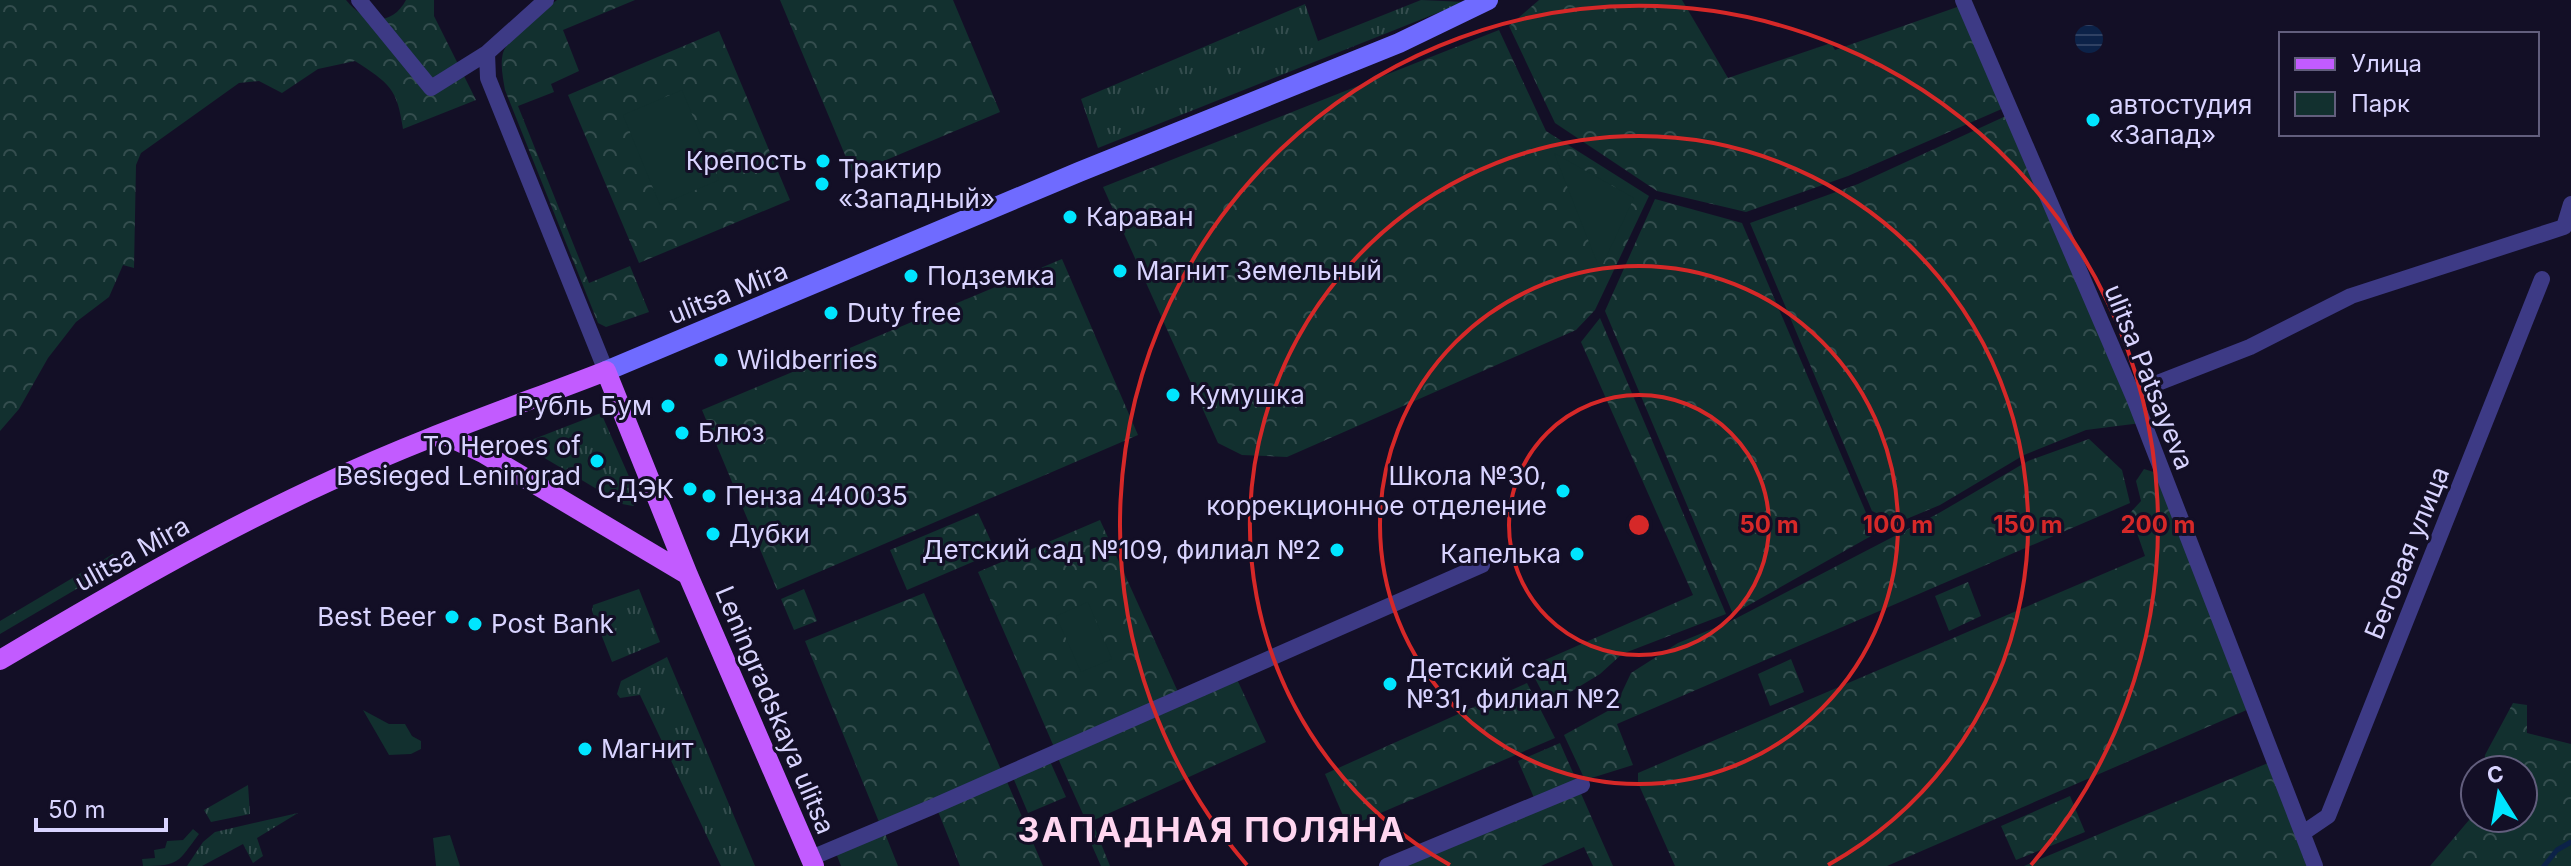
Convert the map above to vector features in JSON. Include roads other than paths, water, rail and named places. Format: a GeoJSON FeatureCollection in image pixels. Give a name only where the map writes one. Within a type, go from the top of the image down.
{"type":"FeatureCollection","features":[{"type":"Feature","properties":{"kind":"main road","name":"ulitsa Mira"},"geometry":{"type":"LineString","coordinates":[[0,660],[150,571],[334,479],[606,371],[1079,172],[1399,43],[1488,0]]}},
{"type":"Feature","properties":{"kind":"main road","name":"Leningradskaya ulitsa"},"geometry":{"type":"LineString","coordinates":[[606,371],[688,575],[812,862]]}},
{"type":"Feature","properties":{"kind":"main road","name":"Leningradskaya ulitsa"},"geometry":{"type":"LineString","coordinates":[[443,434],[483,453],[688,575]]}},
{"type":"Feature","properties":{"kind":"main road","name":"Leningradskaya ulitsa"},"geometry":{"type":"LineString","coordinates":[[613,530],[639,539],[650,537],[661,526],[662,508]]}},
{"type":"Feature","properties":{"kind":"street"},"geometry":{"type":"LineString","coordinates":[[359,0],[431,88],[487,53],[546,0]]}},
{"type":"Feature","properties":{"kind":"street","name":"ulitsa Patsayeva"},"geometry":{"type":"LineString","coordinates":[[1963,0],[2132,393],[2315,866]]}},
{"type":"Feature","properties":{"kind":"street"},"geometry":{"type":"LineString","coordinates":[[487,53],[491,89],[606,371]]}},
{"type":"Feature","properties":{"kind":"street"},"geometry":{"type":"LineString","coordinates":[[2132,393],[2250,347],[2351,296],[2564,227],[2571,204]]}},
{"type":"Feature","properties":{"kind":"street","name":"Беговая улица"},"geometry":{"type":"LineString","coordinates":[[2303,833],[2328,816],[2542,279]]}},
{"type":"Feature","properties":{"kind":"street"},"geometry":{"type":"LineString","coordinates":[[812,862],[1482,565]]}},
{"type":"Feature","properties":{"kind":"street"},"geometry":{"type":"LineString","coordinates":[[1387,866],[1582,785]]}},
{"type":"Feature","properties":{"kind":"water"},"geometry":{"type":"Polygon","coordinates":[[[2089,25],[2099,29],[2103,39],[2099,49],[2089,53],[2079,49],[2075,39],[2079,29],[2089,25]]]}},
{"type":"Feature","properties":{"kind":"waterway"},"geometry":{"type":"LineString","coordinates":[[2544,866],[2557,850],[2571,842]]}},
{"type":"Feature","properties":{"kind":"place","name":"автостудия «Запад»"},"geometry":{"type":"Point","coordinates":[2093,120]}},
{"type":"Feature","properties":{"kind":"place","name":"Крепость"},"geometry":{"type":"Point","coordinates":[823,161]}},
{"type":"Feature","properties":{"kind":"place","name":"Трактир «Западный»"},"geometry":{"type":"Point","coordinates":[822,184]}},
{"type":"Feature","properties":{"kind":"place","name":"Караван"},"geometry":{"type":"Point","coordinates":[1070,217]}},
{"type":"Feature","properties":{"kind":"place","name":"Магнит Земельный"},"geometry":{"type":"Point","coordinates":[1120,271]}},
{"type":"Feature","properties":{"kind":"place","name":"Подземка"},"geometry":{"type":"Point","coordinates":[911,276]}},
{"type":"Feature","properties":{"kind":"place","name":"Duty free"},"geometry":{"type":"Point","coordinates":[831,313]}},
{"type":"Feature","properties":{"kind":"place","name":"Wildberries"},"geometry":{"type":"Point","coordinates":[721,360]}},
{"type":"Feature","properties":{"kind":"place","name":"Кумушка"},"geometry":{"type":"Point","coordinates":[1173,395]}},
{"type":"Feature","properties":{"kind":"place","name":"Рубль Бум"},"geometry":{"type":"Point","coordinates":[668,406]}},
{"type":"Feature","properties":{"kind":"place","name":"Блюз"},"geometry":{"type":"Point","coordinates":[682,433]}},
{"type":"Feature","properties":{"kind":"place","name":"To Heroes of Besieged Leningrad"},"geometry":{"type":"Point","coordinates":[597,461]}},
{"type":"Feature","properties":{"kind":"place","name":"СДЭК"},"geometry":{"type":"Point","coordinates":[690,489]}},
{"type":"Feature","properties":{"kind":"place","name":"Школа №30, коррекционное отделение"},"geometry":{"type":"Point","coordinates":[1563,491]}},
{"type":"Feature","properties":{"kind":"place","name":"Пенза 440035"},"geometry":{"type":"Point","coordinates":[709,496]}},
{"type":"Feature","properties":{"kind":"place","name":"Дубки"},"geometry":{"type":"Point","coordinates":[713,534]}},
{"type":"Feature","properties":{"kind":"place","name":"Детский сад №109, филиал №2"},"geometry":{"type":"Point","coordinates":[1337,550]}},
{"type":"Feature","properties":{"kind":"place","name":"Капелька"},"geometry":{"type":"Point","coordinates":[1577,554]}},
{"type":"Feature","properties":{"kind":"place","name":"Best Beer"},"geometry":{"type":"Point","coordinates":[452,617]}},
{"type":"Feature","properties":{"kind":"place","name":"Post Bank"},"geometry":{"type":"Point","coordinates":[475,624]}},
{"type":"Feature","properties":{"kind":"place","name":"Детский сад №31, филиал №2"},"geometry":{"type":"Point","coordinates":[1390,684]}},
{"type":"Feature","properties":{"kind":"place","name":"Магнит"},"geometry":{"type":"Point","coordinates":[585,749]}},
{"type":"Feature","properties":{"kind":"district","name":"ЗАПАДНАЯ ПОЛЯНА"},"geometry":{"type":"Point","coordinates":[1212,830]}}]}
